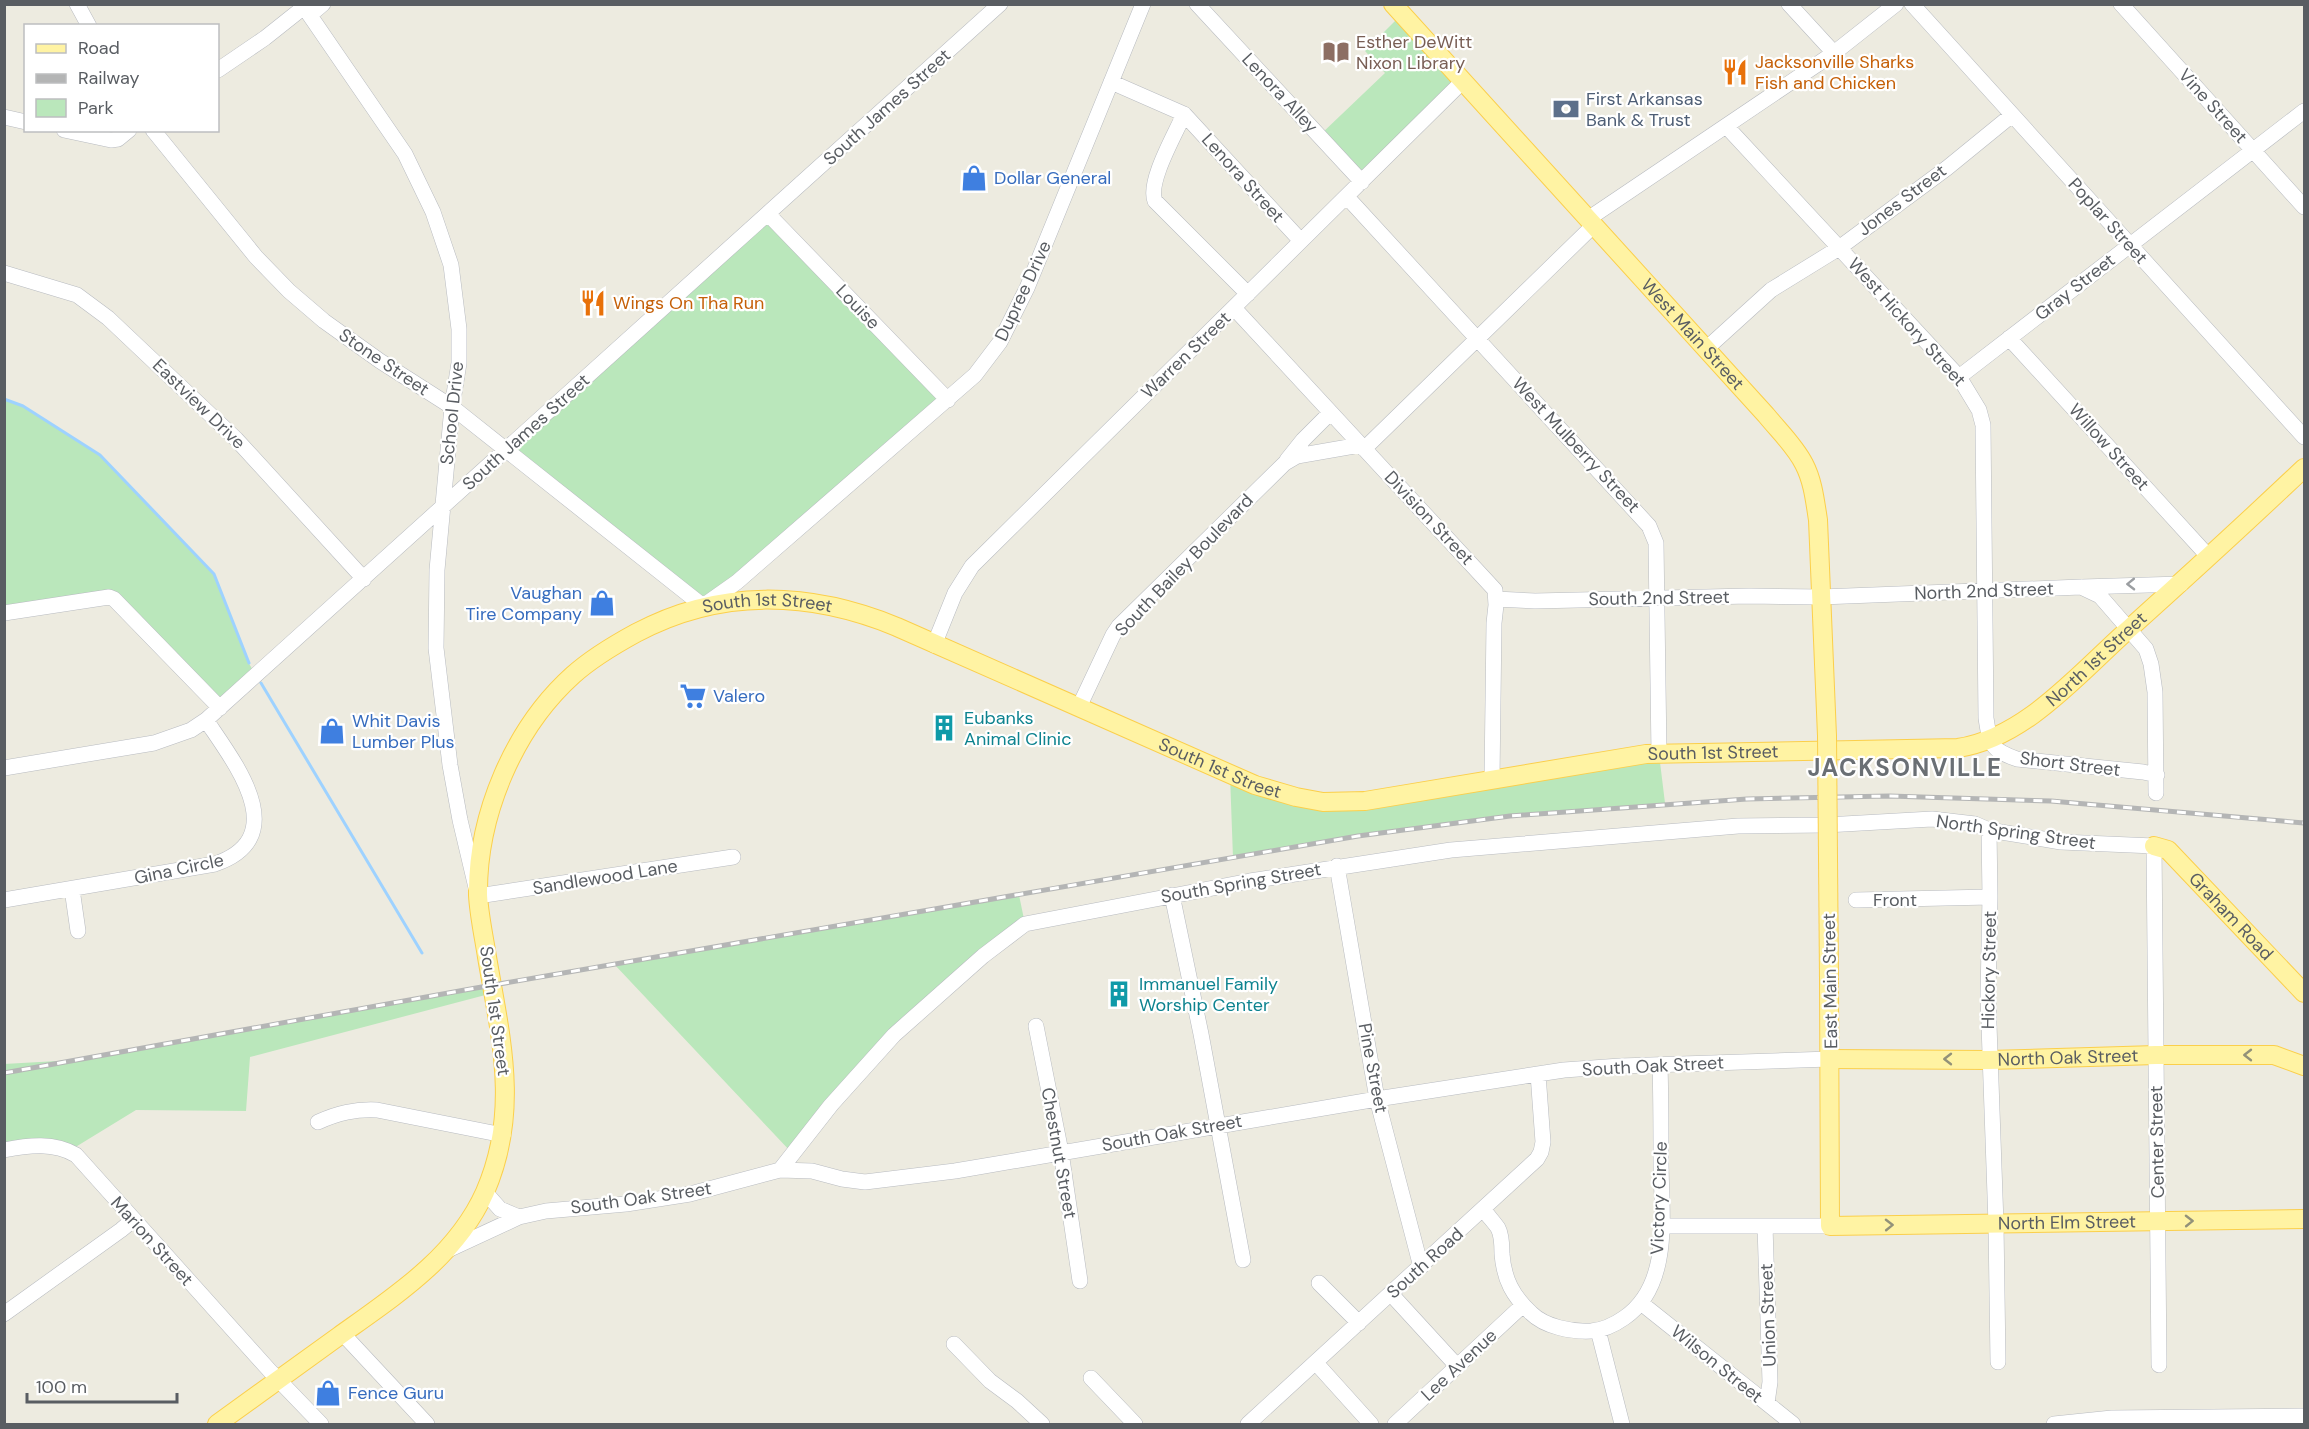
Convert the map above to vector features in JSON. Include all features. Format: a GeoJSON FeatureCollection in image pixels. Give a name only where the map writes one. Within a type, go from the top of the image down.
{"type":"FeatureCollection","features":[{"type":"Feature","properties":{"kind":"main road","name":"West Main Street"},"geometry":{"type":"LineString","coordinates":[[1393,4],[1798,453],[1806,467],[1812,487],[1818,520],[1827,736]]}},
{"type":"Feature","properties":{"kind":"main road","name":"North 1st Street"},"geometry":{"type":"LineString","coordinates":[[1844,749],[1958,748],[1989,741],[2036,711],[2064,689],[2129,628],[2181,584],[2208,556],[2304,468]]}},
{"type":"Feature","properties":{"kind":"main road","name":"South 1st Street"},"geometry":{"type":"LineString","coordinates":[[218,1424],[410,1284],[448,1250],[470,1219],[485,1192],[503,1135],[506,1106],[505,1075],[478,896],[484,841],[495,795],[521,741],[538,716],[570,678],[598,655],[672,615],[703,606],[741,601],[808,601],[869,616],[1238,778],[1296,798],[1323,802],[1365,801],[1659,753],[1844,749]]}},
{"type":"Feature","properties":{"kind":"main road","name":"East Main Street"},"geometry":{"type":"LineString","coordinates":[[1827,736],[1830,1226]]}},
{"type":"Feature","properties":{"kind":"main road","name":"Graham Road"},"geometry":{"type":"LineString","coordinates":[[2154,846],[2168,850],[2304,993]]}},
{"type":"Feature","properties":{"kind":"main road"},"geometry":{"type":"LineString","coordinates":[[2274,1055],[2284,1051],[2304,1051]]}},
{"type":"Feature","properties":{"kind":"main road","name":"North Oak Street"},"geometry":{"type":"LineString","coordinates":[[1830,1059],[1989,1060],[2156,1055],[2274,1055],[2304,1066]]}},
{"type":"Feature","properties":{"kind":"main road","name":"North Elm Street"},"geometry":{"type":"LineString","coordinates":[[1830,1226],[2304,1219]]}},
{"type":"Feature","properties":{"kind":"street"},"geometry":{"type":"LineString","coordinates":[[77,4],[88,24]]}},
{"type":"Feature","properties":{"kind":"street"},"geometry":{"type":"LineString","coordinates":[[219,69],[305,9],[323,4]]}},
{"type":"Feature","properties":{"kind":"street","name":"South James Street"},"geometry":{"type":"LineString","coordinates":[[4,768],[154,743],[191,729],[206,720],[1000,4]]}},
{"type":"Feature","properties":{"kind":"street","name":"Dupree Drive"},"geometry":{"type":"LineString","coordinates":[[703,606],[737,582],[948,400],[988,360],[1013,319],[1143,4]]}},
{"type":"Feature","properties":{"kind":"street","name":"Lenora Alley"},"geometry":{"type":"LineString","coordinates":[[1197,4],[1362,182]]}},
{"type":"Feature","properties":{"kind":"street"},"geometry":{"type":"LineString","coordinates":[[1789,4],[1834,53]]}},
{"type":"Feature","properties":{"kind":"street"},"geometry":{"type":"LineString","coordinates":[[1362,447],[1477,338],[1591,222],[1834,53],[1896,4]]}},
{"type":"Feature","properties":{"kind":"street","name":"Poplar Street"},"geometry":{"type":"LineString","coordinates":[[1912,4],[2304,437]]}},
{"type":"Feature","properties":{"kind":"street","name":"Vine Street"},"geometry":{"type":"LineString","coordinates":[[2121,4],[2304,207]]}},
{"type":"Feature","properties":{"kind":"street","name":"School Drive"},"geometry":{"type":"LineString","coordinates":[[305,9],[405,154],[433,212],[445,243],[454,280],[459,329],[459,363],[452,406],[435,609],[440,694],[456,798],[478,896]]}},
{"type":"Feature","properties":{"kind":"street","name":"Lenora Street"},"geometry":{"type":"LineString","coordinates":[[1111,82],[1176,108],[1184,114],[1301,241]]}},
{"type":"Feature","properties":{"kind":"street","name":"Warren Street"},"geometry":{"type":"LineString","coordinates":[[934,645],[955,593],[972,566],[1462,82]]}},
{"type":"Feature","properties":{"kind":"street","name":"Gray Street"},"geometry":{"type":"LineString","coordinates":[[1959,377],[2304,111]]}},
{"type":"Feature","properties":{"kind":"street","name":"Lenora Street"},"geometry":{"type":"LineString","coordinates":[[1184,114],[1158,172],[1153,196],[1155,201],[1248,294]]}},
{"type":"Feature","properties":{"kind":"street","name":"Jones Street"},"geometry":{"type":"LineString","coordinates":[[1706,349],[1771,290],[1839,248],[1947,168],[2012,115]]}},
{"type":"Feature","properties":{"kind":"street"},"geometry":{"type":"LineString","coordinates":[[4,117],[24,122]]}},
{"type":"Feature","properties":{"kind":"street","name":"West Hickory Street"},"geometry":{"type":"LineString","coordinates":[[1727,127],[1959,377],[1979,411],[1983,425],[1986,718],[1989,741]]}},
{"type":"Feature","properties":{"kind":"street"},"geometry":{"type":"LineString","coordinates":[[73,132],[111,140],[118,139],[127,132]]}},
{"type":"Feature","properties":{"kind":"street","name":"Stone Street"},"geometry":{"type":"LineString","coordinates":[[155,132],[256,257],[283,286],[324,321],[380,361],[452,406],[703,606]]}},
{"type":"Feature","properties":{"kind":"street","name":"West Mulberry Street"},"geometry":{"type":"LineString","coordinates":[[1347,196],[1649,526],[1656,543],[1659,753]]}},
{"type":"Feature","properties":{"kind":"street","name":"Louise"},"geometry":{"type":"LineString","coordinates":[[768,214],[948,400]]}},
{"type":"Feature","properties":{"kind":"street","name":"Eastview Drive"},"geometry":{"type":"LineString","coordinates":[[4,273],[77,295],[108,318],[244,447],[364,579]]}},
{"type":"Feature","properties":{"kind":"street","name":"Division Street"},"geometry":{"type":"LineString","coordinates":[[1234,308],[1490,583],[1495,590],[1496,599]]}},
{"type":"Feature","properties":{"kind":"street","name":"Willow Street"},"geometry":{"type":"LineString","coordinates":[[2009,338],[2208,556]]}},
{"type":"Feature","properties":{"kind":"street","name":"South Bailey Boulevard"},"geometry":{"type":"LineString","coordinates":[[1079,707],[1119,626],[1285,463],[1303,440],[1330,413]]}},
{"type":"Feature","properties":{"kind":"street","name":"South Bailey Boulevard"},"geometry":{"type":"LineString","coordinates":[[1285,463],[1297,456],[1362,447]]}},
{"type":"Feature","properties":{"kind":"street","name":"North 2nd Street"},"geometry":{"type":"LineString","coordinates":[[1821,597],[1986,589],[2181,584]]}},
{"type":"Feature","properties":{"kind":"street"},"geometry":{"type":"LineString","coordinates":[[2081,587],[2100,596],[2146,649],[2151,664],[2156,710],[2156,793]]}},
{"type":"Feature","properties":{"kind":"street"},"geometry":{"type":"LineString","coordinates":[[4,613],[109,597],[114,599],[220,708]]}},
{"type":"Feature","properties":{"kind":"street","name":"South 2nd Street"},"geometry":{"type":"LineString","coordinates":[[1496,599],[1535,601],[1821,597]]}},
{"type":"Feature","properties":{"kind":"street"},"geometry":{"type":"LineString","coordinates":[[1492,779],[1496,599]]}},
{"type":"Feature","properties":{"kind":"street","name":"Gina Circle"},"geometry":{"type":"LineString","coordinates":[[4,900],[215,864],[232,857],[248,841],[255,823],[252,798],[237,767],[206,720]]}},
{"type":"Feature","properties":{"kind":"street","name":"Short Street"},"geometry":{"type":"LineString","coordinates":[[1989,741],[1998,752],[2017,759],[2157,775]]}},
{"type":"Feature","properties":{"kind":"street","name":"North Spring Street"},"geometry":{"type":"LineString","coordinates":[[1806,824],[1827,825],[1932,819],[1976,824],[1989,830],[2061,842],[2154,846]]}},
{"type":"Feature","properties":{"kind":"street","name":"South Spring Street"},"geometry":{"type":"LineString","coordinates":[[780,1170],[831,1105],[894,1035],[983,956],[1025,924],[1172,895],[1451,850],[1523,842],[1738,826],[1806,824]]}},
{"type":"Feature","properties":{"kind":"street","name":"Hickory Street"},"geometry":{"type":"LineString","coordinates":[[1989,830],[1989,1060],[1996,1224],[1998,1362]]}},
{"type":"Feature","properties":{"kind":"street","name":"Center Street"},"geometry":{"type":"LineString","coordinates":[[2154,846],[2159,1365]]}},
{"type":"Feature","properties":{"kind":"street","name":"Sandlewood Lane"},"geometry":{"type":"LineString","coordinates":[[478,896],[733,857]]}},
{"type":"Feature","properties":{"kind":"street","name":"Pine Street"},"geometry":{"type":"LineString","coordinates":[[1337,867],[1377,1099],[1421,1267]]}},
{"type":"Feature","properties":{"kind":"street"},"geometry":{"type":"LineString","coordinates":[[72,889],[78,931]]}},
{"type":"Feature","properties":{"kind":"street"},"geometry":{"type":"LineString","coordinates":[[1172,895],[1243,1260]]}},
{"type":"Feature","properties":{"kind":"street","name":"Front"},"geometry":{"type":"LineString","coordinates":[[1856,900],[1990,897]]}},
{"type":"Feature","properties":{"kind":"street","name":"Chestnut Street"},"geometry":{"type":"LineString","coordinates":[[1036,1026],[1061,1152],[1080,1281]]}},
{"type":"Feature","properties":{"kind":"street","name":"South Oak Street"},"geometry":{"type":"LineString","coordinates":[[448,1250],[519,1217],[546,1211],[626,1204],[690,1194],[780,1170],[812,1171],[865,1182],[955,1171],[1538,1074],[1609,1067],[1830,1059]]}},
{"type":"Feature","properties":{"kind":"street","name":"Victory Circle"},"geometry":{"type":"LineString","coordinates":[[1598,1330],[1614,1324],[1641,1303],[1656,1270],[1662,1226],[1660,1065]]}},
{"type":"Feature","properties":{"kind":"street","name":"South Road"},"geometry":{"type":"LineString","coordinates":[[1248,1425],[1537,1159],[1543,1142],[1538,1074]]}},
{"type":"Feature","properties":{"kind":"street"},"geometry":{"type":"LineString","coordinates":[[318,1122],[336,1114],[377,1110],[503,1135]]}},
{"type":"Feature","properties":{"kind":"street","name":"Marion Street"},"geometry":{"type":"LineString","coordinates":[[4,1149],[40,1145],[69,1151],[76,1155],[321,1425]]}},
{"type":"Feature","properties":{"kind":"street"},"geometry":{"type":"LineString","coordinates":[[485,1192],[500,1209],[519,1217]]}},
{"type":"Feature","properties":{"kind":"street"},"geometry":{"type":"LineString","coordinates":[[1484,1210],[1498,1228],[1505,1277],[1513,1293],[1533,1316],[1565,1328],[1598,1330],[1622,1425]]}},
{"type":"Feature","properties":{"kind":"street"},"geometry":{"type":"LineString","coordinates":[[4,1314],[133,1220]]}},
{"type":"Feature","properties":{"kind":"street"},"geometry":{"type":"LineString","coordinates":[[1662,1226],[1830,1226]]}},
{"type":"Feature","properties":{"kind":"street","name":"Union Street"},"geometry":{"type":"LineString","coordinates":[[1765,1226],[1770,1382],[1767,1403]]}},
{"type":"Feature","properties":{"kind":"street"},"geometry":{"type":"LineString","coordinates":[[1319,1283],[1359,1323]]}},
{"type":"Feature","properties":{"kind":"street"},"geometry":{"type":"LineString","coordinates":[[1391,1294],[1457,1366]]}},
{"type":"Feature","properties":{"kind":"street","name":"Wilson Street"},"geometry":{"type":"LineString","coordinates":[[1641,1303],[1767,1403],[1787,1422]]}},
{"type":"Feature","properties":{"kind":"street","name":"Lee Avenue"},"geometry":{"type":"LineString","coordinates":[[1395,1425],[1523,1305]]}},
{"type":"Feature","properties":{"kind":"street"},"geometry":{"type":"LineString","coordinates":[[343,1334],[427,1425]]}},
{"type":"Feature","properties":{"kind":"street"},"geometry":{"type":"LineString","coordinates":[[954,1344],[990,1381],[1017,1401],[1042,1425]]}},
{"type":"Feature","properties":{"kind":"street"},"geometry":{"type":"LineString","coordinates":[[1316,1363],[1371,1425]]}},
{"type":"Feature","properties":{"kind":"street"},"geometry":{"type":"LineString","coordinates":[[1091,1378],[1135,1425]]}},
{"type":"Feature","properties":{"kind":"street"},"geometry":{"type":"LineString","coordinates":[[2054,1425],[2086,1419],[2241,1421],[2304,1416]]}},
{"type":"Feature","properties":{"kind":"green space"},"geometry":{"type":"Polygon","coordinates":[[[1402,14],[1462,82],[1363,181],[1320,135],[1385,73],[1365,51],[1402,14]]]}},
{"type":"Feature","properties":{"kind":"green space"},"geometry":{"type":"Polygon","coordinates":[[[768,214],[948,400],[703,606],[506,449],[768,214]]]}},
{"type":"Feature","properties":{"kind":"green space"},"geometry":{"type":"Polygon","coordinates":[[[4,399],[23,406],[100,455],[214,574],[248,662],[257,677],[220,708],[113,599],[5,613],[4,399]]]}},
{"type":"Feature","properties":{"kind":"green space"},"geometry":{"type":"Polygon","coordinates":[[[1659,754],[1665,803],[1434,825],[1233,858],[1230,775],[1323,802],[1659,754]]]}},
{"type":"Feature","properties":{"kind":"green space"},"geometry":{"type":"Polygon","coordinates":[[[1019,895],[1025,924],[894,1035],[792,1153],[614,964],[1019,895]]]}},
{"type":"Feature","properties":{"kind":"green space"},"geometry":{"type":"Polygon","coordinates":[[[492,987],[493,993],[250,1057],[246,1111],[136,1110],[69,1151],[5,1150],[4,1064],[75,1060],[492,987]]]}},
{"type":"Feature","properties":{"kind":"waterway"},"geometry":{"type":"LineString","coordinates":[[4,399],[23,406],[100,455],[214,574],[249,663]]}},
{"type":"Feature","properties":{"kind":"waterway"},"geometry":{"type":"LineString","coordinates":[[261,683],[422,953]]}},
{"type":"Feature","properties":{"kind":"railway"},"geometry":{"type":"LineString","coordinates":[[4,1073],[476,988],[1358,836],[1510,816],[1747,799],[1889,796],[2051,801],[2304,823]]}},
{"type":"Feature","properties":{"kind":"place","name":"Esther DeWitt Nixon Library"},"geometry":{"type":"Point","coordinates":[1336,52]}},
{"type":"Feature","properties":{"kind":"place","name":"Jacksonville Sharks Fish and Chicken"},"geometry":{"type":"Point","coordinates":[1735,72]}},
{"type":"Feature","properties":{"kind":"place","name":"First Arkansas Bank & Trust"},"geometry":{"type":"Point","coordinates":[1566,109]}},
{"type":"Feature","properties":{"kind":"place","name":"Dollar General"},"geometry":{"type":"Point","coordinates":[974,178]}},
{"type":"Feature","properties":{"kind":"place","name":"Wings On Tha Run"},"geometry":{"type":"Point","coordinates":[593,303]}},
{"type":"Feature","properties":{"kind":"place","name":"Vaughan Tire Company"},"geometry":{"type":"Point","coordinates":[602,603]}},
{"type":"Feature","properties":{"kind":"place","name":"Valero"},"geometry":{"type":"Point","coordinates":[693,696]}},
{"type":"Feature","properties":{"kind":"place","name":"Eubanks Animal Clinic"},"geometry":{"type":"Point","coordinates":[944,728]}},
{"type":"Feature","properties":{"kind":"place","name":"Whit Davis Lumber Plus"},"geometry":{"type":"Point","coordinates":[332,731]}},
{"type":"Feature","properties":{"kind":"place","name":"Immanuel Family Worship Center"},"geometry":{"type":"Point","coordinates":[1119,994]}},
{"type":"Feature","properties":{"kind":"place","name":"Fence Guru"},"geometry":{"type":"Point","coordinates":[328,1393]}},
{"type":"Feature","properties":{"kind":"district","name":"JACKSONVILLE"},"geometry":{"type":"Point","coordinates":[1905,768]}}]}
